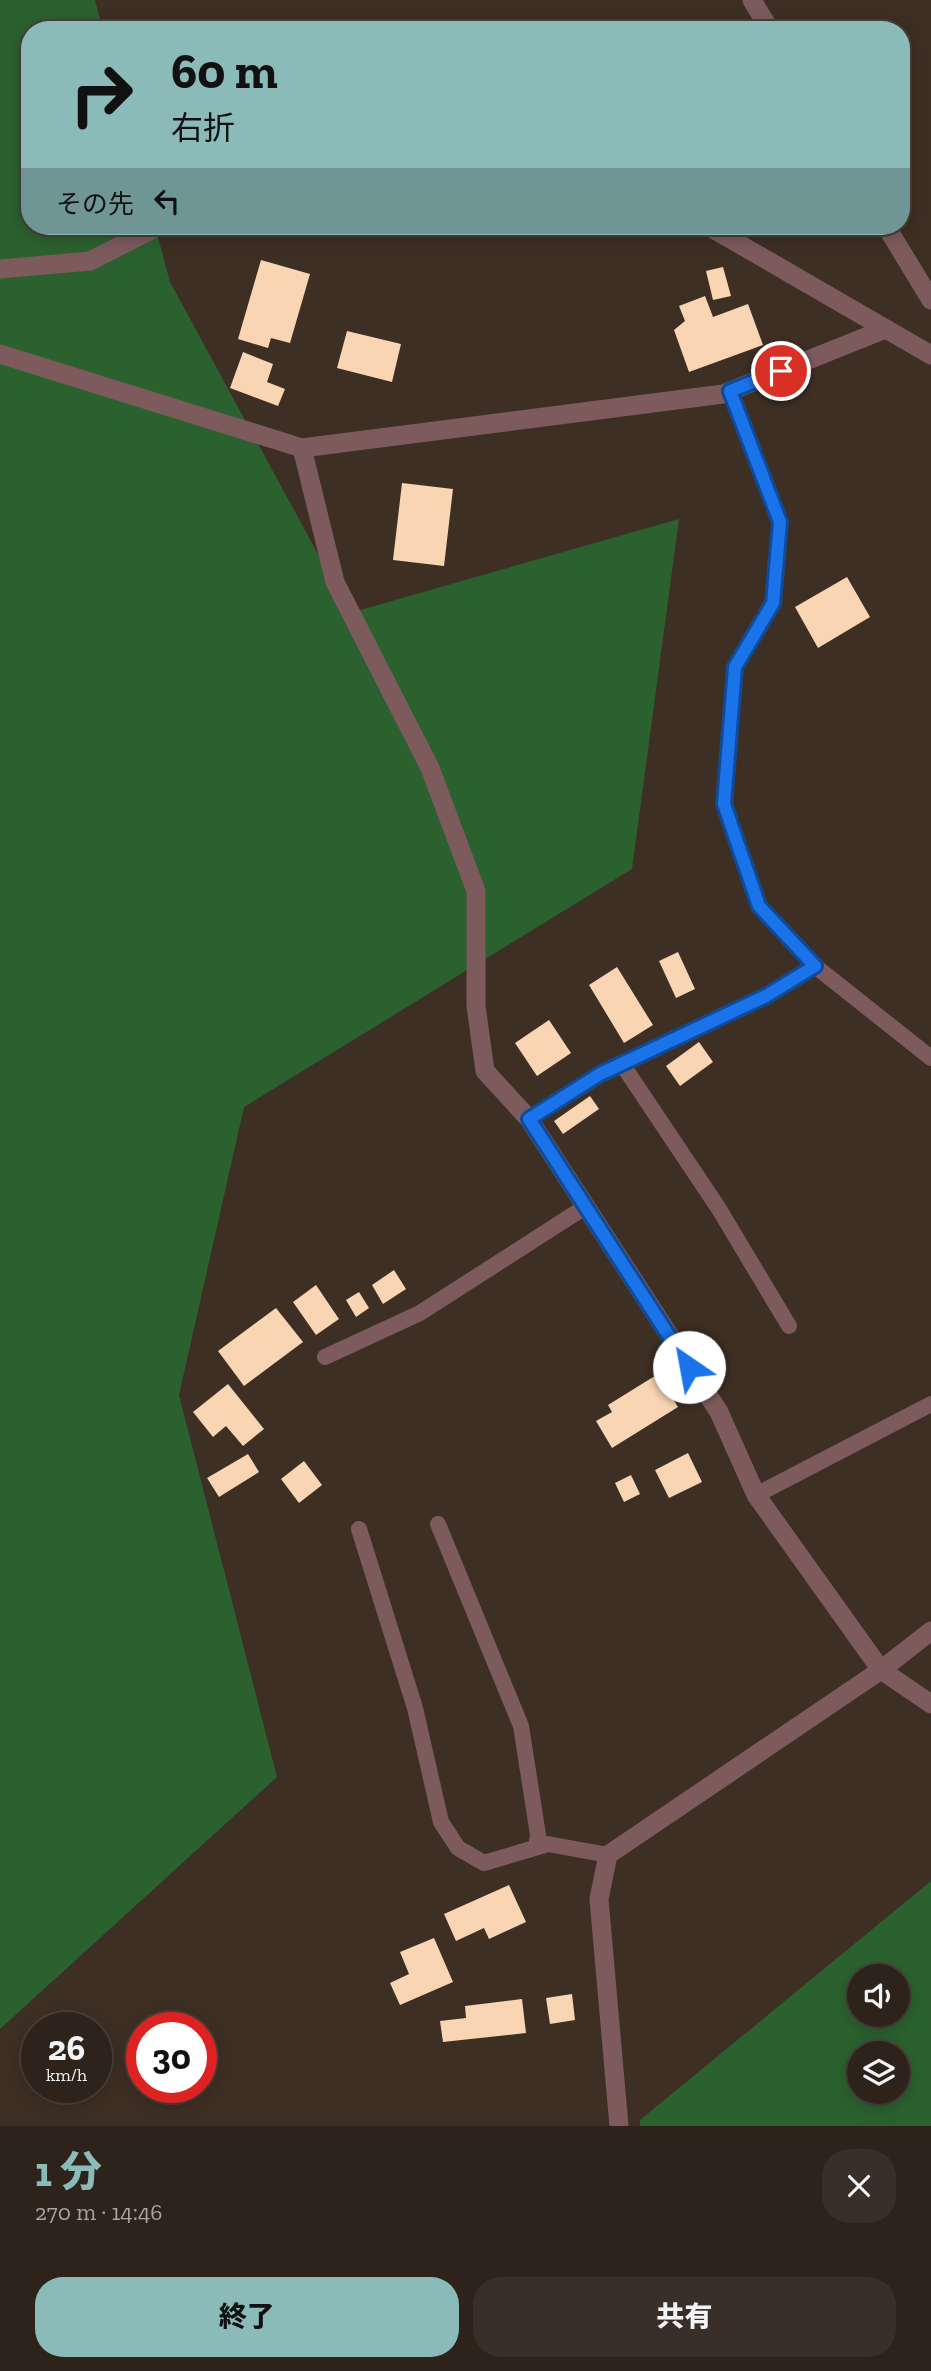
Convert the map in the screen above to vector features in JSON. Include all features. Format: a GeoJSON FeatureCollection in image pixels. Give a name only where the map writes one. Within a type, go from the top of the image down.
{"type":"FeatureCollection","features":[{"type":"Feature","properties":{"kind":"street"},"geometry":{"type":"LineString","coordinates":[[752,0],[765,21]]}},
{"type":"Feature","properties":{"kind":"street"},"geometry":{"type":"LineString","coordinates":[[0,270],[90,261],[141,235]]}},
{"type":"Feature","properties":{"kind":"street"},"geometry":{"type":"LineString","coordinates":[[723,235],[883,330],[931,355]]}},
{"type":"Feature","properties":{"kind":"street"},"geometry":{"type":"LineString","coordinates":[[891,235],[931,300]]}},
{"type":"Feature","properties":{"kind":"street"},"geometry":{"type":"LineString","coordinates":[[0,354],[302,448],[730,391],[883,330]]}},
{"type":"Feature","properties":{"kind":"street"},"geometry":{"type":"LineString","coordinates":[[302,448],[335,582],[430,768],[476,891],[476,1006],[485,1071],[529,1119],[719,1412],[756,1495],[881,1670],[931,1704]]}},
{"type":"Feature","properties":{"kind":"street"},"geometry":{"type":"LineString","coordinates":[[620,2126],[598,1899],[608,1855],[881,1670],[931,1630]]}},
{"type":"Feature","properties":{"kind":"lane"},"geometry":{"type":"LineString","coordinates":[[730,391],[780,522],[773,603],[735,667],[724,804],[759,906],[815,966],[931,1058]]}},
{"type":"Feature","properties":{"kind":"lane"},"geometry":{"type":"LineString","coordinates":[[529,1119],[600,1074],[766,996],[815,966]]}},
{"type":"Feature","properties":{"kind":"lane"},"geometry":{"type":"LineString","coordinates":[[622,1065],[719,1209],[789,1326]]}},
{"type":"Feature","properties":{"kind":"lane"},"geometry":{"type":"LineString","coordinates":[[325,1357],[420,1313],[585,1207]]}},
{"type":"Feature","properties":{"kind":"lane"},"geometry":{"type":"LineString","coordinates":[[756,1495],[931,1404]]}},
{"type":"Feature","properties":{"kind":"lane"},"geometry":{"type":"LineString","coordinates":[[438,1524],[521,1726],[538,1835],[536,1847]]}},
{"type":"Feature","properties":{"kind":"lane"},"geometry":{"type":"LineString","coordinates":[[359,1529],[415,1708],[441,1822],[458,1848],[484,1863],[548,1844],[608,1855]]}},
{"type":"Feature","properties":{"kind":"green space"},"geometry":{"type":"Polygon","coordinates":[[[0,0],[95,0],[101,21],[21,21],[21,235],[157,235],[170,282],[350,613],[679,519],[632,869],[244,1107],[179,1395],[277,1777],[0,2029],[0,0]]]}},
{"type":"Feature","properties":{"kind":"green space"},"geometry":{"type":"Polygon","coordinates":[[[931,1881],[931,2126],[640,2126],[640,2120],[931,1881]]]}},
{"type":"Feature","properties":{"kind":"building"},"geometry":{"type":"Polygon","coordinates":[[[261,260],[310,274],[290,343],[271,338],[268,348],[238,339],[261,260]]]}},
{"type":"Feature","properties":{"kind":"building"},"geometry":{"type":"Polygon","coordinates":[[[723,267],[731,296],[713,300],[706,271],[723,267]]]}},
{"type":"Feature","properties":{"kind":"building"},"geometry":{"type":"Polygon","coordinates":[[[705,296],[713,317],[748,304],[763,345],[689,372],[674,330],[685,321],[679,306],[705,296]]]}},
{"type":"Feature","properties":{"kind":"building"},"geometry":{"type":"Polygon","coordinates":[[[347,331],[401,344],[392,382],[337,368],[347,331]]]}},
{"type":"Feature","properties":{"kind":"building"},"geometry":{"type":"Polygon","coordinates":[[[243,352],[273,364],[267,382],[285,389],[278,406],[230,388],[243,352]]]}},
{"type":"Feature","properties":{"kind":"building"},"geometry":{"type":"Polygon","coordinates":[[[402,483],[453,489],[444,566],[393,560],[402,483]]]}},
{"type":"Feature","properties":{"kind":"building"},"geometry":{"type":"Polygon","coordinates":[[[847,577],[870,617],[818,648],[795,607],[847,577]]]}},
{"type":"Feature","properties":{"kind":"building"},"geometry":{"type":"Polygon","coordinates":[[[678,952],[695,989],[676,998],[659,961],[678,952]]]}},
{"type":"Feature","properties":{"kind":"building"},"geometry":{"type":"Polygon","coordinates":[[[617,967],[653,1025],[624,1043],[589,985],[617,967]]]}},
{"type":"Feature","properties":{"kind":"building"},"geometry":{"type":"Polygon","coordinates":[[[549,1020],[571,1053],[537,1076],[515,1043],[549,1020]]]}},
{"type":"Feature","properties":{"kind":"building"},"geometry":{"type":"Polygon","coordinates":[[[699,1042],[713,1062],[680,1086],[666,1066],[699,1042]]]}},
{"type":"Feature","properties":{"kind":"building"},"geometry":{"type":"Polygon","coordinates":[[[590,1096],[599,1109],[563,1134],[554,1121],[590,1096]]]}},
{"type":"Feature","properties":{"kind":"building"},"geometry":{"type":"Polygon","coordinates":[[[394,1270],[406,1289],[383,1304],[372,1285],[394,1270]]]}},
{"type":"Feature","properties":{"kind":"building"},"geometry":{"type":"Polygon","coordinates":[[[316,1285],[339,1319],[316,1335],[293,1302],[316,1285]]]}},
{"type":"Feature","properties":{"kind":"building"},"geometry":{"type":"Polygon","coordinates":[[[359,1292],[369,1308],[356,1317],[346,1300],[359,1292]]]}},
{"type":"Feature","properties":{"kind":"building"},"geometry":{"type":"Polygon","coordinates":[[[276,1308],[303,1342],[244,1386],[218,1351],[276,1308]]]}},
{"type":"Feature","properties":{"kind":"building"},"geometry":{"type":"Polygon","coordinates":[[[658,1374],[678,1407],[612,1448],[596,1421],[612,1412],[608,1405],[658,1374]]]}},
{"type":"Feature","properties":{"kind":"building"},"geometry":{"type":"Polygon","coordinates":[[[228,1384],[264,1429],[243,1446],[226,1426],[213,1437],[193,1412],[228,1384]]]}},
{"type":"Feature","properties":{"kind":"building"},"geometry":{"type":"Polygon","coordinates":[[[688,1453],[702,1482],[669,1498],[655,1470],[688,1453]]]}},
{"type":"Feature","properties":{"kind":"building"},"geometry":{"type":"Polygon","coordinates":[[[248,1454],[259,1472],[219,1497],[207,1478],[248,1454]]]}},
{"type":"Feature","properties":{"kind":"building"},"geometry":{"type":"Polygon","coordinates":[[[304,1461],[322,1485],[299,1503],[281,1479],[304,1461]]]}},
{"type":"Feature","properties":{"kind":"building"},"geometry":{"type":"Polygon","coordinates":[[[631,1475],[640,1494],[624,1502],[615,1483],[631,1475]]]}},
{"type":"Feature","properties":{"kind":"building"},"geometry":{"type":"Polygon","coordinates":[[[509,1885],[526,1922],[489,1939],[484,1928],[456,1941],[444,1914],[509,1885]]]}},
{"type":"Feature","properties":{"kind":"building"},"geometry":{"type":"Polygon","coordinates":[[[434,1938],[453,1982],[400,2005],[390,1983],[409,1974],[400,1952],[434,1938]]]}},
{"type":"Feature","properties":{"kind":"building"},"geometry":{"type":"Polygon","coordinates":[[[572,1994],[575,2020],[550,2024],[546,1998],[572,1994]]]}},
{"type":"Feature","properties":{"kind":"building"},"geometry":{"type":"Polygon","coordinates":[[[522,1999],[526,2033],[443,2042],[440,2021],[466,2018],[465,2006],[522,1999]]]}},
{"type":"Feature","properties":{"kind":"route"},"geometry":{"type":"LineString","coordinates":[[689,1367],[529,1119],[600,1074],[766,996],[815,966],[759,906],[724,804],[735,667],[773,603],[780,522],[730,391],[781,371]]}}]}
